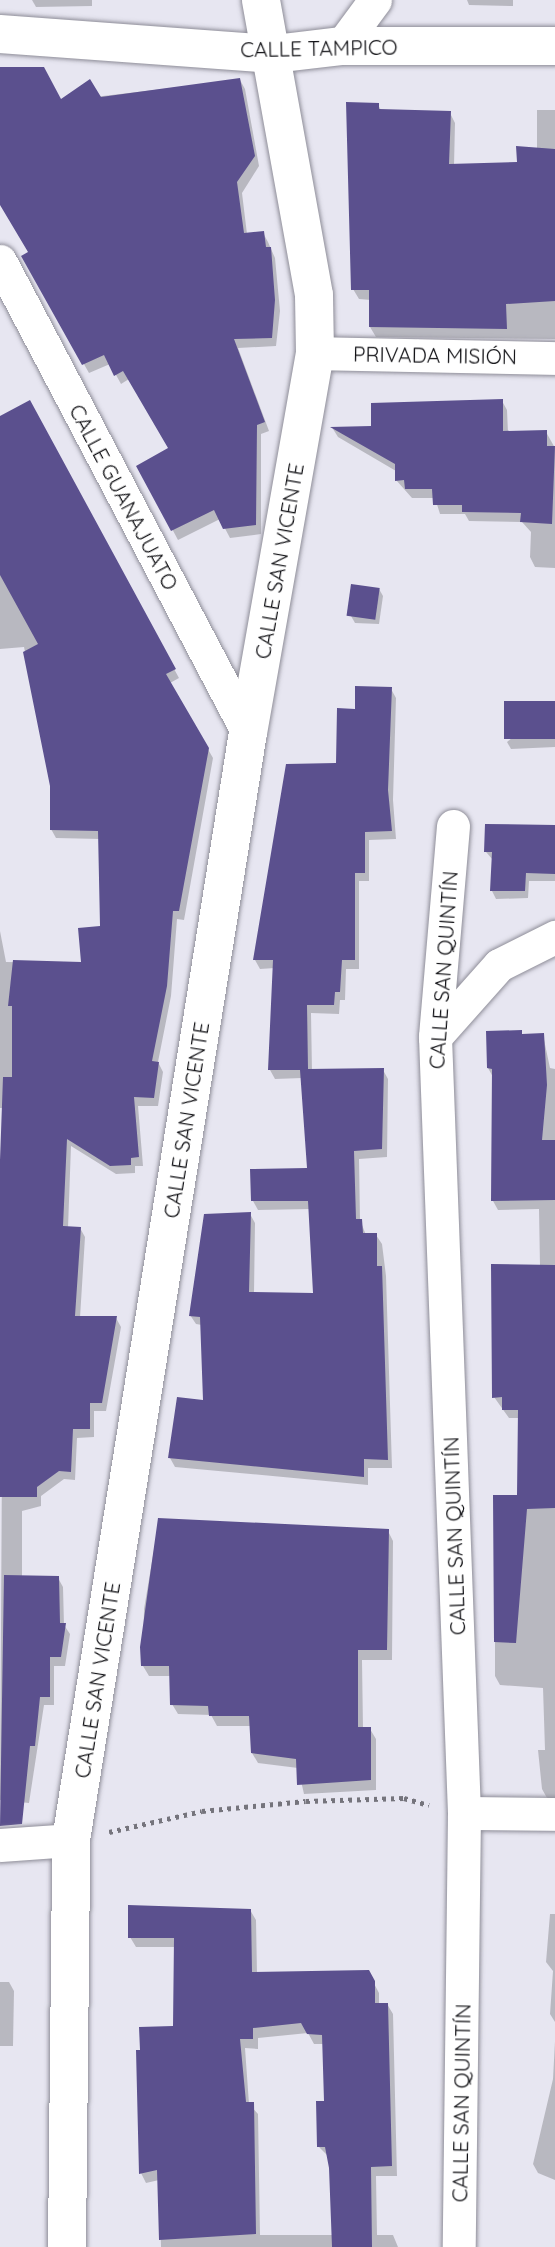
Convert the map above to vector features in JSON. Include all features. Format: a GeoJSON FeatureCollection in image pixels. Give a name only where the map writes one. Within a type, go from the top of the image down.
{"type":"FeatureCollection","features":[{"type":"Feature","properties":{"kind":"street","name":"CALLE SAN VICENTE"},"geometry":{"type":"LineString","coordinates":[[67,2247],[71,1840],[248,733],[315,353],[314,295],[274,54],[261,0]]}},
{"type":"Feature","properties":{"kind":"street"},"geometry":{"type":"LineString","coordinates":[[341,46],[375,0]]}},
{"type":"Feature","properties":{"kind":"street","name":"CALLE TAMPICO"},"geometry":{"type":"LineString","coordinates":[[0,34],[274,54],[341,46],[555,46]]}},
{"type":"Feature","properties":{"kind":"street","name":"CALLE GUANAJUATO"},"geometry":{"type":"LineString","coordinates":[[0,261],[248,733]]}},
{"type":"Feature","properties":{"kind":"street","name":"PRIVADA MISIÓN"},"geometry":{"type":"LineString","coordinates":[[315,353],[555,358]]}},
{"type":"Feature","properties":{"kind":"street","name":"CALLE SAN QUINTÍN"},"geometry":{"type":"LineString","coordinates":[[453,826],[435,1037],[464,1813],[459,2247]]}},
{"type":"Feature","properties":{"kind":"street"},"geometry":{"type":"LineString","coordinates":[[435,1037],[499,965],[555,937]]}},
{"type":"Feature","properties":{"kind":"street"},"geometry":{"type":"LineString","coordinates":[[464,1813],[555,1814]]}},
{"type":"Feature","properties":{"kind":"street"},"geometry":{"type":"LineString","coordinates":[[0,1845],[71,1840]]}},
{"type":"Feature","properties":{"kind":"path"},"geometry":{"type":"LineString","coordinates":[[71,1840],[202,1811],[306,1801],[404,1798],[464,1813]]}},
{"type":"Feature","properties":{"kind":"building"},"geometry":{"type":"Polygon","coordinates":[[[0,67],[44,67],[61,99],[90,79],[101,97],[240,78],[255,156],[237,182],[244,233],[264,231],[266,247],[271,247],[275,300],[272,338],[234,339],[265,422],[257,425],[256,525],[223,529],[214,510],[171,531],[136,466],[168,448],[123,371],[114,376],[104,355],[82,365],[21,256],[28,252],[0,205],[0,67]]]}},
{"type":"Feature","properties":{"kind":"building"},"geometry":{"type":"Polygon","coordinates":[[[346,102],[379,103],[379,109],[451,111],[449,164],[517,162],[516,146],[555,149],[555,301],[506,304],[507,329],[369,327],[369,290],[351,290],[346,102]]]}},
{"type":"Feature","properties":{"kind":"building"},"geometry":{"type":"Polygon","coordinates":[[[503,399],[503,431],[547,430],[547,446],[555,446],[552,524],[520,522],[521,513],[462,512],[462,505],[433,505],[432,489],[405,489],[404,480],[395,481],[395,464],[330,427],[371,426],[371,403],[503,399]]]}},
{"type":"Feature","properties":{"kind":"building"},"geometry":{"type":"Polygon","coordinates":[[[30,400],[176,669],[166,674],[209,748],[179,911],[173,911],[167,986],[152,1061],[159,1062],[154,1098],[134,1097],[139,1157],[131,1158],[131,1165],[110,1166],[67,1139],[63,1226],[81,1227],[75,1316],[117,1316],[102,1403],[90,1403],[90,1429],[73,1429],[71,1472],[59,1471],[37,1487],[37,1497],[0,1497],[0,1160],[3,1077],[12,1077],[12,1006],[8,1006],[13,960],[81,962],[78,928],[100,926],[98,831],[50,830],[50,786],[23,652],[38,644],[0,575],[0,416],[30,400]]]}},
{"type":"Feature","properties":{"kind":"building"},"geometry":{"type":"Polygon","coordinates":[[[351,584],[380,588],[375,620],[347,616],[351,584]]]}},
{"type":"Feature","properties":{"kind":"building"},"geometry":{"type":"Polygon","coordinates":[[[355,686],[392,687],[388,790],[392,831],[365,832],[365,873],[355,873],[355,960],[342,960],[340,992],[335,992],[334,1005],[307,1005],[308,1069],[384,1068],[382,1149],[354,1151],[356,1219],[362,1219],[363,1233],[377,1233],[377,1266],[382,1266],[388,1460],[364,1459],[364,1477],[168,1458],[177,1397],[203,1400],[200,1317],[189,1316],[204,1214],[251,1212],[249,1292],[313,1293],[308,1201],[251,1201],[250,1169],[307,1168],[300,1070],[268,1070],[273,960],[253,960],[286,764],[336,763],[337,708],[355,709],[355,686]]]}},
{"type":"Feature","properties":{"kind":"building"},"geometry":{"type":"Polygon","coordinates":[[[504,701],[555,701],[555,739],[504,739],[504,701]]]}},
{"type":"Feature","properties":{"kind":"building"},"geometry":{"type":"Polygon","coordinates":[[[485,824],[555,825],[555,874],[526,873],[525,891],[490,891],[492,852],[484,852],[485,824]]]}},
{"type":"Feature","properties":{"kind":"building"},"geometry":{"type":"Polygon","coordinates":[[[522,1030],[522,1034],[544,1033],[547,1085],[542,1140],[555,1140],[555,1200],[491,1201],[492,1069],[487,1068],[486,1031],[522,1030]]]}},
{"type":"Feature","properties":{"kind":"building"},"geometry":{"type":"Polygon","coordinates":[[[491,1264],[555,1265],[555,1508],[527,1509],[516,1643],[494,1642],[493,1495],[517,1495],[518,1410],[502,1410],[502,1397],[492,1398],[491,1264]]]}},
{"type":"Feature","properties":{"kind":"building"},"geometry":{"type":"Polygon","coordinates":[[[158,1518],[389,1529],[387,1650],[358,1650],[358,1727],[371,1727],[371,1780],[297,1785],[296,1759],[251,1753],[249,1716],[209,1716],[208,1706],[170,1705],[169,1666],[141,1666],[140,1647],[158,1518]]]}},
{"type":"Feature","properties":{"kind":"building"},"geometry":{"type":"Polygon","coordinates":[[[4,1575],[59,1576],[60,1623],[66,1623],[61,1657],[50,1657],[50,1697],[40,1697],[35,1746],[30,1746],[22,1824],[0,1826],[4,1575]]]}},
{"type":"Feature","properties":{"kind":"building"},"geometry":{"type":"Polygon","coordinates":[[[128,1905],[251,1909],[252,1972],[369,1970],[375,1981],[375,2003],[388,2003],[392,2166],[371,2167],[372,2247],[332,2247],[329,2168],[325,2147],[317,2147],[316,2101],[324,2101],[322,2035],[307,2034],[301,2023],[253,2028],[253,2039],[240,2039],[246,2102],[254,2102],[256,2234],[159,2240],[157,2170],[139,2174],[136,2050],[140,2050],[139,2027],[173,2026],[174,1938],[128,1938],[128,1905]]]}}]}
